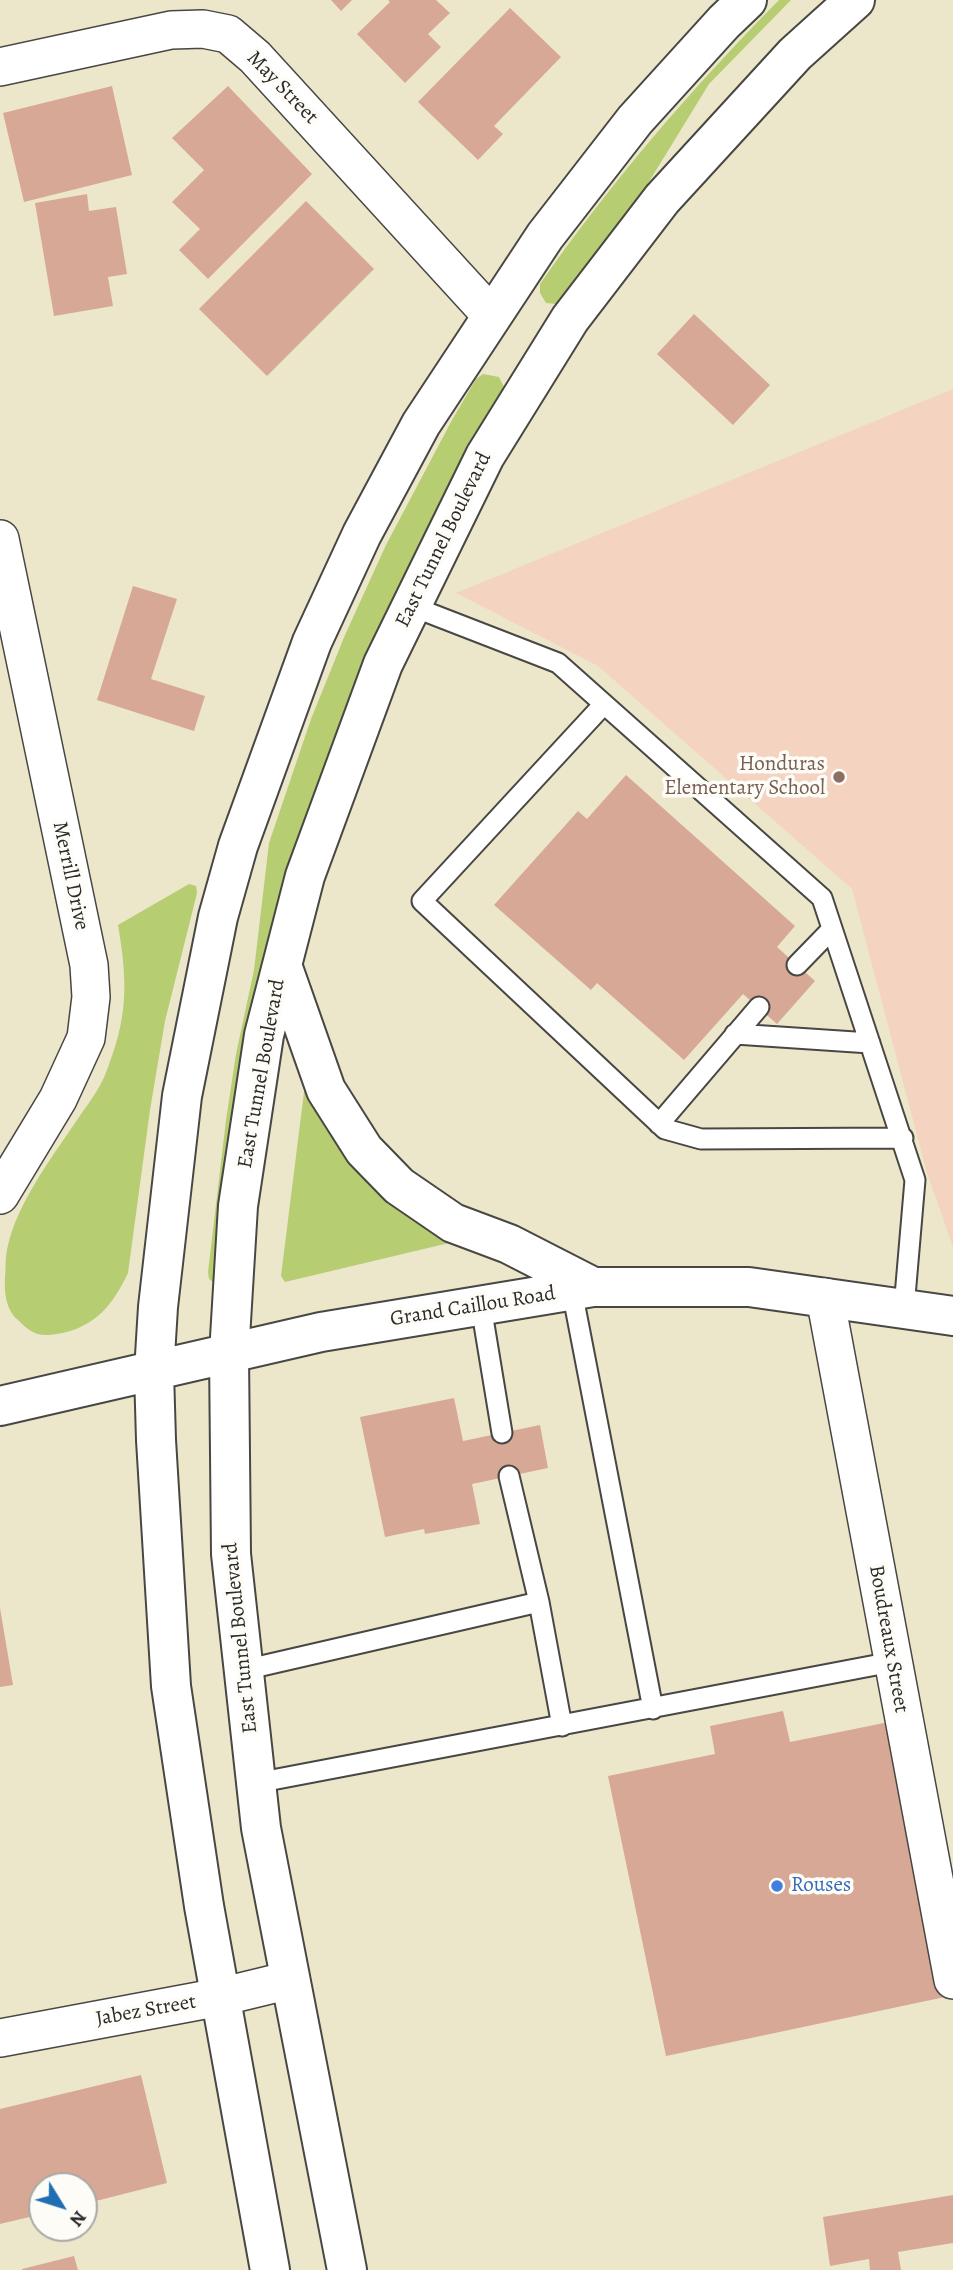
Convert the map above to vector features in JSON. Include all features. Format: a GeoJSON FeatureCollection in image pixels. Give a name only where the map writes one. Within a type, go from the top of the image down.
{"type":"FeatureCollection","features":[{"type":"Feature","properties":{"kind":"main road","name":"East Tunnel Boulevard"},"geometry":{"type":"LineString","coordinates":[[347,2270],[261,1828],[231,1554],[229,1353],[238,1206],[264,1035],[305,876],[383,664],[485,456],[570,319],[662,200],[795,54],[855,0]]}},
{"type":"Feature","properties":{"kind":"main road"},"geometry":{"type":"LineString","coordinates":[[270,2270],[204,1906],[171,1686],[153,1372],[182,1096],[218,917],[238,846],[312,642],[362,534],[421,424],[545,236],[635,120],[732,5]]}},
{"type":"Feature","properties":{"kind":"main road"},"geometry":{"type":"LineString","coordinates":[[282,965],[326,1090],[364,1150],[400,1186],[453,1223],[509,1244],[583,1289]]}},
{"type":"Feature","properties":{"kind":"main road","name":"Grand Caillou Road"},"geometry":{"type":"LineString","coordinates":[[0,1405],[321,1332],[583,1289],[749,1287],[953,1316]]}},
{"type":"Feature","properties":{"kind":"street","name":"May Street"},"geometry":{"type":"LineString","coordinates":[[0,67],[171,30],[203,29],[228,34],[255,57],[491,315]]}},
{"type":"Feature","properties":{"kind":"street","name":"Merrill Drive"},"geometry":{"type":"LineString","coordinates":[[0,539],[89,965],[91,997],[86,1038],[58,1099],[0,1195]]}},
{"type":"Feature","properties":{"kind":"street","name":"Boudreaux Street"},"geometry":{"type":"LineString","coordinates":[[825,1297],[953,1980]]}},
{"type":"Feature","properties":{"kind":"street","name":"Jabez Street"},"geometry":{"type":"LineString","coordinates":[[0,2038],[220,1997],[290,1980]]}},
{"type":"Feature","properties":{"kind":"lane"},"geometry":{"type":"LineString","coordinates":[[411,606],[558,663],[822,898],[915,1180],[904,1308]]}},
{"type":"Feature","properties":{"kind":"lane"},"geometry":{"type":"LineString","coordinates":[[604,704],[422,901],[665,1129],[701,1139],[903,1138]]}},
{"type":"Feature","properties":{"kind":"lane"},"geometry":{"type":"LineString","coordinates":[[797,965],[832,929]]}},
{"type":"Feature","properties":{"kind":"lane"},"geometry":{"type":"LineString","coordinates":[[659,1124],[759,1007]]}},
{"type":"Feature","properties":{"kind":"lane"},"geometry":{"type":"LineString","coordinates":[[735,1034],[870,1042]]}},
{"type":"Feature","properties":{"kind":"lane"},"geometry":{"type":"LineString","coordinates":[[583,1289],[653,1709]]}},
{"type":"Feature","properties":{"kind":"lane"},"geometry":{"type":"LineString","coordinates":[[481,1306],[502,1433]]}},
{"type":"Feature","properties":{"kind":"lane"},"geometry":{"type":"LineString","coordinates":[[509,1476],[540,1602],[562,1726]]}},
{"type":"Feature","properties":{"kind":"lane"},"geometry":{"type":"LineString","coordinates":[[244,1670],[540,1602]]}},
{"type":"Feature","properties":{"kind":"lane"},"geometry":{"type":"LineString","coordinates":[[256,1783],[892,1662]]}},
{"type":"Feature","properties":{"kind":"shaded area","name":"Honduras Elementary School"},"geometry":{"type":"Polygon","coordinates":[[[953,389],[953,1247],[927,1173],[852,889],[598,666],[456,593],[953,389]]]}},
{"type":"Feature","properties":{"kind":"green space"},"geometry":{"type":"Polygon","coordinates":[[[779,0],[791,0],[709,84],[639,198],[564,299],[556,304],[546,303],[540,293],[540,284],[595,209],[684,102],[779,0]]]}},
{"type":"Feature","properties":{"kind":"green space"},"geometry":{"type":"Polygon","coordinates":[[[483,374],[499,377],[504,387],[500,397],[438,509],[382,625],[218,1277],[213,1282],[209,1279],[208,1272],[226,1120],[236,1054],[254,970],[269,843],[311,719],[386,545],[452,420],[476,379],[483,374]]]}},
{"type":"Feature","properties":{"kind":"green space"},"geometry":{"type":"Polygon","coordinates":[[[189,884],[196,886],[197,893],[165,1021],[128,1273],[107,1307],[88,1323],[64,1333],[36,1333],[14,1316],[7,1300],[6,1257],[11,1233],[26,1199],[99,1087],[113,1055],[124,1001],[118,925],[189,884]]]}},
{"type":"Feature","properties":{"kind":"green space"},"geometry":{"type":"Polygon","coordinates":[[[305,1084],[446,1236],[449,1243],[285,1282],[281,1276],[305,1084]]]}},
{"type":"Feature","properties":{"kind":"building"},"geometry":{"type":"Polygon","coordinates":[[[331,0],[352,0],[341,11],[331,0]]]}},
{"type":"Feature","properties":{"kind":"building"},"geometry":{"type":"Polygon","coordinates":[[[388,0],[436,0],[450,13],[428,34],[441,47],[405,83],[357,34],[390,2],[388,0]]]}},
{"type":"Feature","properties":{"kind":"building"},"geometry":{"type":"Polygon","coordinates":[[[510,8],[561,57],[494,126],[503,134],[478,160],[418,102],[510,8]]]}},
{"type":"Feature","properties":{"kind":"building"},"geometry":{"type":"Polygon","coordinates":[[[112,86],[132,175],[24,202],[3,113],[112,86]]]}},
{"type":"Feature","properties":{"kind":"building"},"geometry":{"type":"Polygon","coordinates":[[[228,86],[312,174],[208,279],[179,250],[200,229],[172,202],[204,170],[172,138],[228,86]]]}},
{"type":"Feature","properties":{"kind":"building"},"geometry":{"type":"Polygon","coordinates":[[[87,194],[89,211],[116,207],[127,274],[108,277],[113,306],[54,316],[35,203],[87,194]]]}},
{"type":"Feature","properties":{"kind":"building"},"geometry":{"type":"Polygon","coordinates":[[[306,201],[374,269],[267,376],[199,309],[306,201]]]}},
{"type":"Feature","properties":{"kind":"building"},"geometry":{"type":"Polygon","coordinates":[[[694,314],[770,385],[733,425],[657,354],[694,314]]]}},
{"type":"Feature","properties":{"kind":"building"},"geometry":{"type":"Polygon","coordinates":[[[133,586],[177,599],[151,679],[205,696],[194,731],[97,700],[133,586]]]}},
{"type":"Feature","properties":{"kind":"building"},"geometry":{"type":"Polygon","coordinates":[[[626,775],[795,926],[777,947],[815,981],[777,1024],[743,994],[684,1060],[597,983],[591,990],[494,905],[578,811],[587,819],[626,775]]]}},
{"type":"Feature","properties":{"kind":"building"},"geometry":{"type":"Polygon","coordinates":[[[454,1398],[463,1441],[540,1425],[548,1468],[472,1484],[480,1524],[425,1534],[424,1529],[385,1537],[360,1417],[454,1398]]]}},
{"type":"Feature","properties":{"kind":"building"},"geometry":{"type":"Polygon","coordinates":[[[0,1608],[13,1685],[0,1687],[0,1608]]]}},
{"type":"Feature","properties":{"kind":"building","name":"Rouses"},"geometry":{"type":"Polygon","coordinates":[[[783,1711],[790,1742],[889,1722],[945,1997],[666,2056],[608,1776],[715,1754],[710,1726],[783,1711]]]}},
{"type":"Feature","properties":{"kind":"building"},"geometry":{"type":"Polygon","coordinates":[[[141,2075],[167,2183],[98,2200],[98,2172],[28,2172],[28,2217],[0,2224],[0,2109],[141,2075]]]}},
{"type":"Feature","properties":{"kind":"building"},"geometry":{"type":"Polygon","coordinates":[[[953,2195],[953,2243],[898,2252],[901,2270],[870,2270],[869,2259],[830,2266],[823,2217],[953,2195]]]}},
{"type":"Feature","properties":{"kind":"building"},"geometry":{"type":"Polygon","coordinates":[[[74,2256],[78,2270],[22,2270],[22,2269],[74,2256]]]}},
{"type":"Feature","properties":{"kind":"place","name":"Honduras Elementary School"},"geometry":{"type":"Point","coordinates":[839,777]}},
{"type":"Feature","properties":{"kind":"place","name":"Rouses"},"geometry":{"type":"Point","coordinates":[777,1886]}}]}
